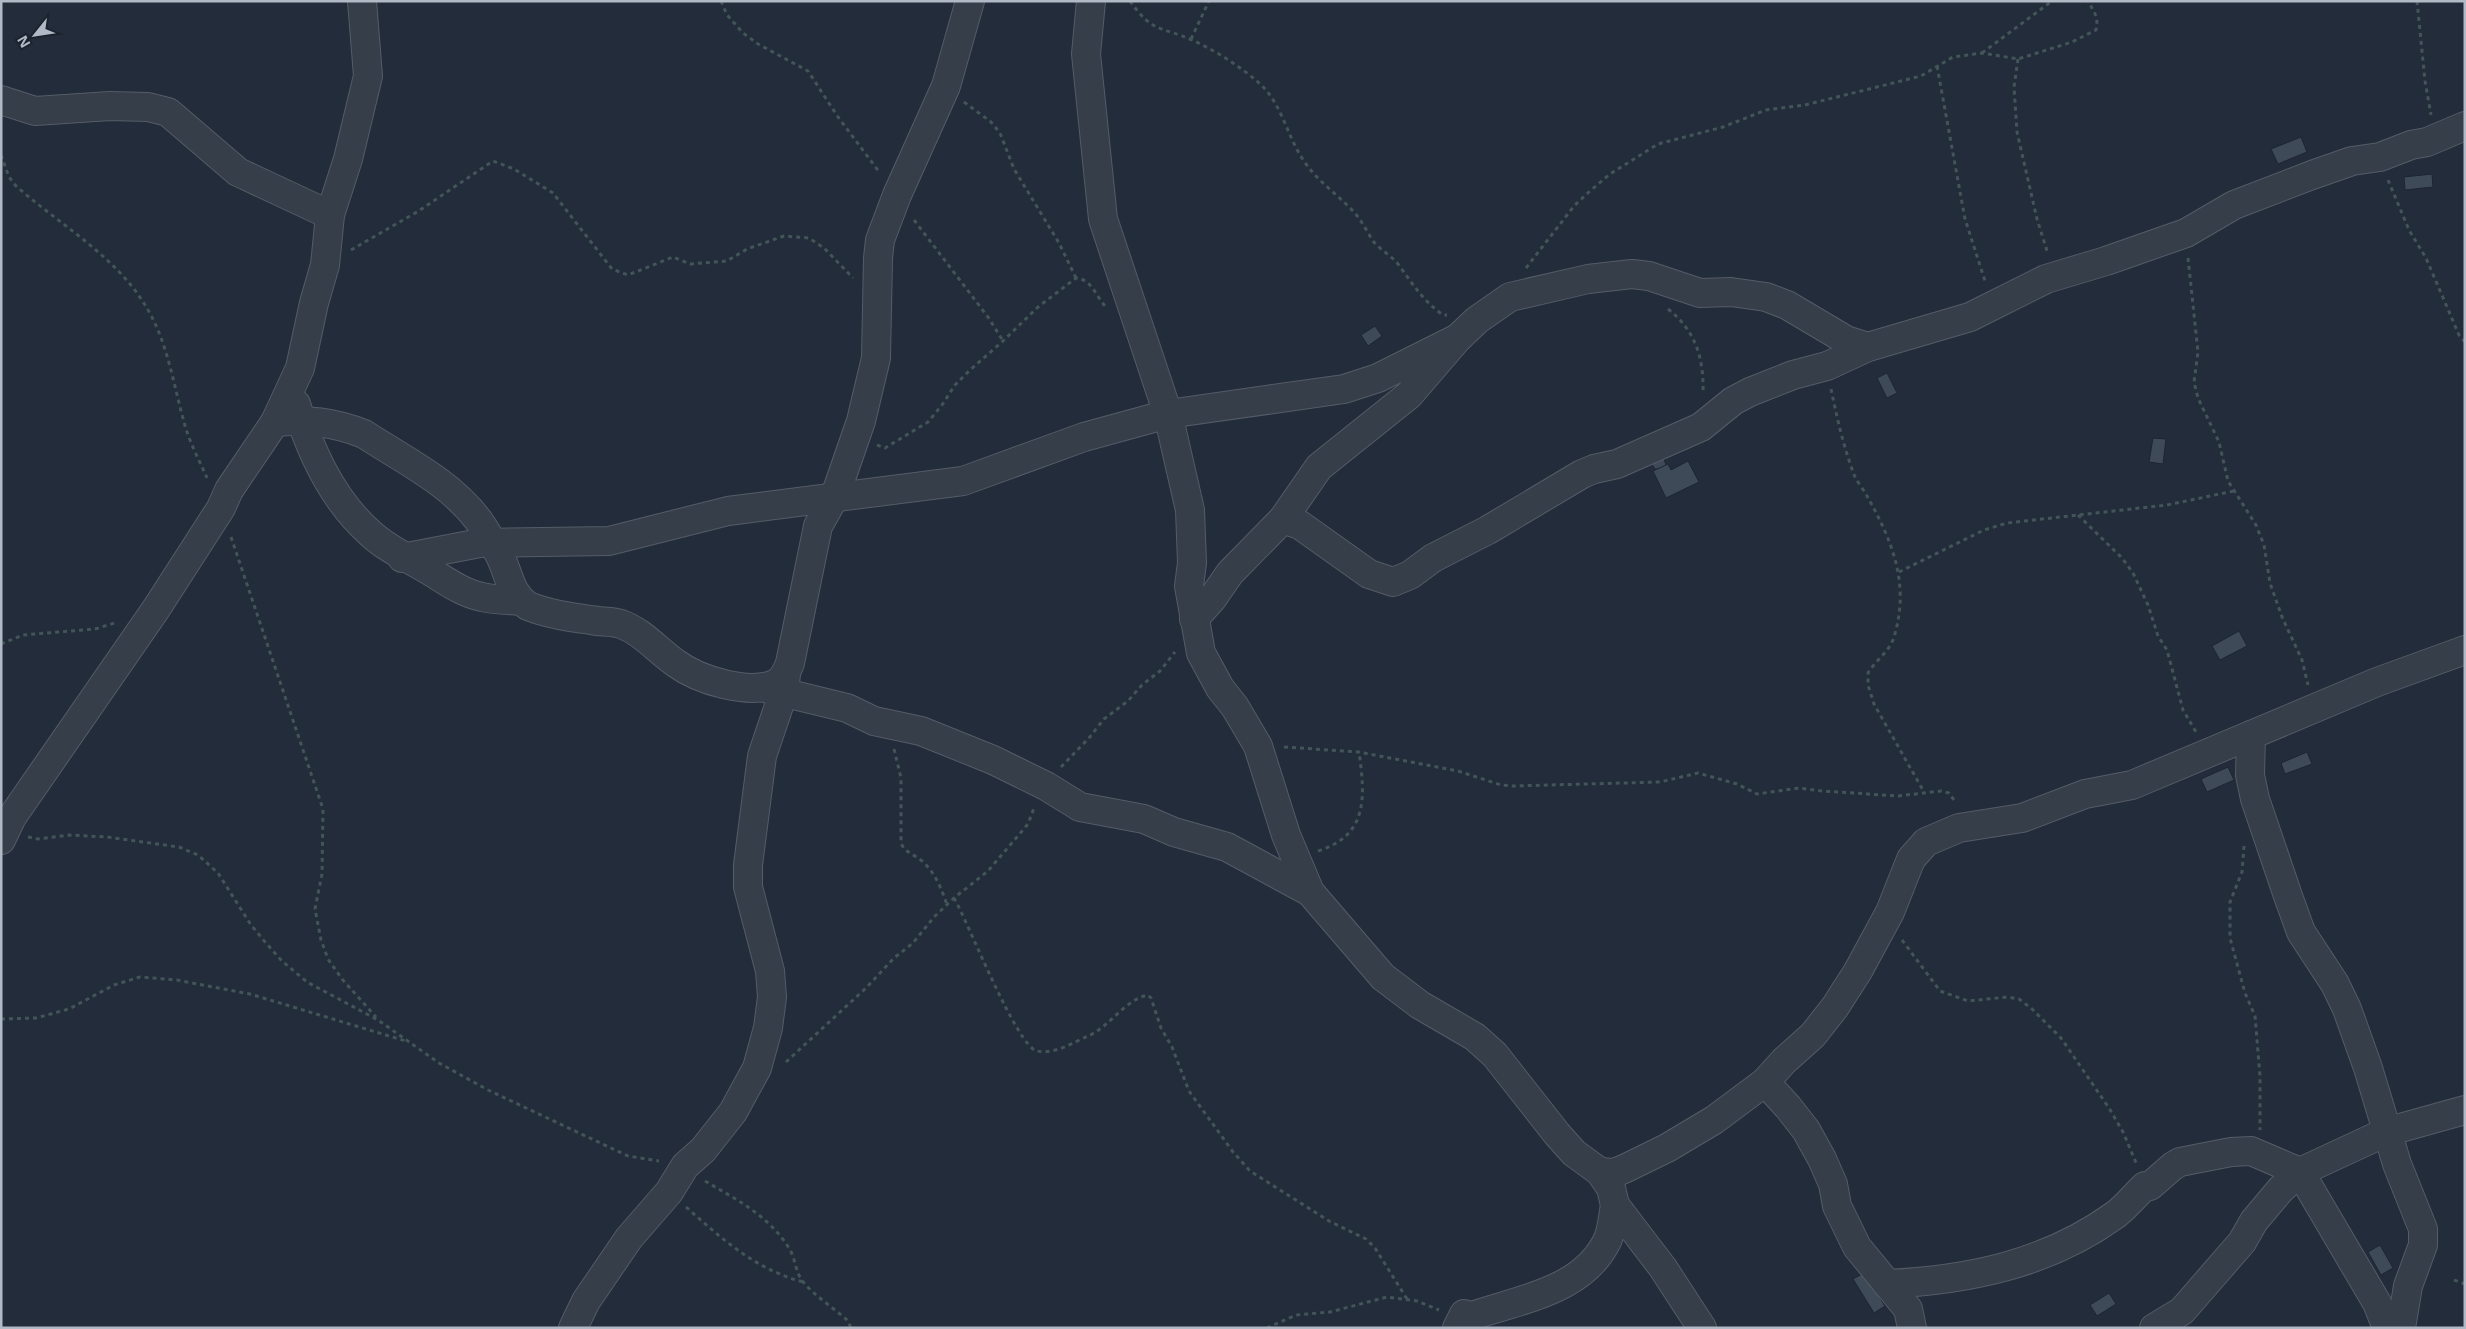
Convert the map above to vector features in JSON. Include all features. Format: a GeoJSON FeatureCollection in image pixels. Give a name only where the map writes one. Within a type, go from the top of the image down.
{"type":"FeatureCollection","features":[{"type":"Feature","properties":{"kind":"street"},"geometry":{"type":"LineString","coordinates":[[4,836],[12,817],[156,609],[221,508],[229,490],[288,420],[295,381],[325,264],[330,215],[348,159],[368,76],[362,1]]}},
{"type":"Feature","properties":{"kind":"street"},"geometry":{"type":"LineString","coordinates":[[573,1328],[586,1301],[629,1238],[669,1192],[685,1166],[703,1150],[733,1112],[757,1068],[768,1028],[772,998],[770,971],[748,887],[748,865],[762,756],[776,684],[796,636],[818,526],[835,496],[861,422],[876,358],[880,240],[897,195],[946,86],[970,1]]}},
{"type":"Feature","properties":{"kind":"street"},"geometry":{"type":"LineString","coordinates":[[1091,1],[1086,54],[1103,219],[1168,414],[1190,510],[1192,563],[1189,586],[1194,622],[1202,653],[1220,688],[1235,707],[1258,746],[1295,859],[1310,892],[1383,978],[1420,1005],[1475,1037],[1495,1055],[1562,1140],[1574,1153],[1600,1172],[1611,1188],[1615,1205],[1609,1237],[1602,1251],[1592,1264],[1570,1281],[1534,1297],[1460,1321]]}},
{"type":"Feature","properties":{"kind":"street"},"geometry":{"type":"LineString","coordinates":[[1,100],[35,111],[110,106],[148,107],[168,112],[238,172],[330,215]]}},
{"type":"Feature","properties":{"kind":"street"},"geometry":{"type":"LineString","coordinates":[[1283,519],[1300,525],[1369,574],[1392,582],[1410,575],[1433,558],[1488,530],[1582,474],[1594,469],[1617,464],[1701,427],[1733,401],[1750,392],[1793,375],[1827,366],[1868,347],[1970,317],[2055,276],[2106,261],[2186,233],[2234,205],[2352,161],[2380,157],[2411,145],[2427,142],[2465,126]]}},
{"type":"Feature","properties":{"kind":"street"},"geometry":{"type":"LineString","coordinates":[[402,558],[442,548],[491,542],[609,541],[728,510],[963,481],[1084,436],[1168,414],[1344,389],[1378,378],[1468,329],[1510,297],[1533,290],[1588,279],[1632,274],[1649,276],[1700,293],[1731,292],[1766,298],[1787,305],[1846,340],[1868,347]]}},
{"type":"Feature","properties":{"kind":"street"},"geometry":{"type":"LineString","coordinates":[[1194,622],[1230,573],[1283,519],[1319,467],[1409,395],[1468,329]]}},
{"type":"Feature","properties":{"kind":"street"},"geometry":{"type":"LineString","coordinates":[[288,420],[328,422],[364,434],[455,494],[479,522],[499,554],[512,587],[521,601]]}},
{"type":"Feature","properties":{"kind":"street"},"geometry":{"type":"LineString","coordinates":[[288,420],[312,448],[344,504],[369,533],[402,558],[453,586],[482,597],[521,601],[537,610],[579,619],[620,624],[636,631],[685,668],[715,681],[741,687],[776,684],[847,708],[877,721],[921,731],[993,760],[1046,786],[1080,807],[1144,819],[1174,832],[1227,847],[1310,892]]}},
{"type":"Feature","properties":{"kind":"street"},"geometry":{"type":"LineString","coordinates":[[1600,1172],[1614,1173],[1624,1169],[1667,1148],[1714,1120],[1765,1082],[1784,1060],[1813,1035],[1835,1007],[1858,971],[1882,927],[1901,881],[1916,853],[1926,842],[1959,828],[2022,818],[2085,794],[2132,784],[2251,734],[2300,716],[2377,682],[2465,650]]}},
{"type":"Feature","properties":{"kind":"street"},"geometry":{"type":"LineString","coordinates":[[2251,734],[2251,783],[2288,896],[2301,932],[2335,984],[2347,1009],[2360,1043],[2386,1132],[2423,1229],[2422,1250],[2408,1286],[2401,1328]]}},
{"type":"Feature","properties":{"kind":"street"},"geometry":{"type":"LineString","coordinates":[[1765,1082],[1788,1106],[1806,1130],[1833,1184],[1837,1206],[1857,1247],[1908,1309],[1912,1328]]}},
{"type":"Feature","properties":{"kind":"street"},"geometry":{"type":"LineString","coordinates":[[2154,1328],[2184,1320],[2242,1242],[2254,1221],[2300,1172],[2386,1132],[2465,1110]]}},
{"type":"Feature","properties":{"kind":"street"},"geometry":{"type":"LineString","coordinates":[[1887,1284],[1919,1282],[1995,1270],[2054,1251],[2116,1214],[2145,1186],[2150,1186],[2180,1162],[2230,1152],[2251,1151],[2300,1172],[2377,1303],[2387,1328]]}},
{"type":"Feature","properties":{"kind":"street"},"geometry":{"type":"LineString","coordinates":[[1615,1205],[1663,1268],[1702,1328]]}},
{"type":"Feature","properties":{"kind":"path"},"geometry":{"type":"LineString","coordinates":[[721,1],[727,15],[743,34],[808,71],[838,117],[1003,341]]}},
{"type":"Feature","properties":{"kind":"path"},"geometry":{"type":"LineString","coordinates":[[1130,1],[1150,25],[1191,39],[1232,63],[1258,82],[1268,93],[1304,161],[1331,192],[1356,214],[1366,226],[1373,240],[1397,263],[1423,298],[1443,315],[1468,329]]}},
{"type":"Feature","properties":{"kind":"path"},"geometry":{"type":"LineString","coordinates":[[1191,39],[1209,1]]}},
{"type":"Feature","properties":{"kind":"path"},"geometry":{"type":"LineString","coordinates":[[1982,53],[2052,1]]}},
{"type":"Feature","properties":{"kind":"path"},"geometry":{"type":"LineString","coordinates":[[1510,297],[1528,265],[1574,206],[1610,174],[1658,144],[1723,127],[1766,110],[1805,106],[1920,76],[1953,57],[1982,53],[2018,59],[2041,54],[2096,30],[2098,21],[2096,13],[2088,1]]}},
{"type":"Feature","properties":{"kind":"path"},"geometry":{"type":"LineString","coordinates":[[2417,1],[2425,81],[2431,109],[2427,142]]}},
{"type":"Feature","properties":{"kind":"path"},"geometry":{"type":"LineString","coordinates":[[2018,59],[2014,87],[2017,132],[2037,220],[2055,276]]}},
{"type":"Feature","properties":{"kind":"path"},"geometry":{"type":"LineString","coordinates":[[1936,66],[1965,220],[1987,285],[1999,303]]}},
{"type":"Feature","properties":{"kind":"path"},"geometry":{"type":"LineString","coordinates":[[946,86],[969,107],[991,122],[1000,133],[1014,169],[1059,243],[1076,278]]}},
{"type":"Feature","properties":{"kind":"path"},"geometry":{"type":"LineString","coordinates":[[1,155],[9,177],[16,186],[86,240],[129,285],[148,309],[164,344],[187,431],[221,508],[323,809],[322,874],[314,909],[321,940],[328,959],[342,979],[378,1020]]}},
{"type":"Feature","properties":{"kind":"path"},"geometry":{"type":"LineString","coordinates":[[2380,157],[2395,199],[2426,258],[2459,334],[2465,342]]}},
{"type":"Feature","properties":{"kind":"path"},"geometry":{"type":"LineString","coordinates":[[325,264],[417,212],[493,161],[514,169],[553,194],[612,269],[628,275],[673,257],[690,264],[727,261],[747,249],[784,236],[809,238],[824,248],[856,281]]}},
{"type":"Feature","properties":{"kind":"path"},"geometry":{"type":"LineString","coordinates":[[2186,233],[2198,352],[2194,382],[2198,398],[2219,442],[2228,480],[2256,525],[2264,545],[2270,583],[2282,617],[2302,660],[2310,695],[2300,716]]}},
{"type":"Feature","properties":{"kind":"path"},"geometry":{"type":"LineString","coordinates":[[861,422],[878,446],[885,448],[928,422],[955,385],[1038,307],[1076,278],[1083,279],[1089,283],[1108,309]]}},
{"type":"Feature","properties":{"kind":"path"},"geometry":{"type":"LineString","coordinates":[[1663,306],[1684,324],[1697,343],[1702,358],[1704,376],[1701,427]]}},
{"type":"Feature","properties":{"kind":"path"},"geometry":{"type":"LineString","coordinates":[[1827,366],[1836,415],[1856,478],[1867,496],[1891,546],[1899,572],[1902,597],[1894,638],[1891,645],[1868,673],[1868,685],[1874,704],[1924,792]]}},
{"type":"Feature","properties":{"kind":"path"},"geometry":{"type":"LineString","coordinates":[[1899,572],[1984,530],[2007,523],[2167,505],[2234,491]]}},
{"type":"Feature","properties":{"kind":"path"},"geometry":{"type":"LineString","coordinates":[[2078,515],[2122,558],[2132,574],[2148,605],[2158,636],[2167,650],[2183,710],[2209,751]]}},
{"type":"Feature","properties":{"kind":"path"},"geometry":{"type":"LineString","coordinates":[[1,644],[31,633],[95,629],[121,620]]}},
{"type":"Feature","properties":{"kind":"path"},"geometry":{"type":"LineString","coordinates":[[784,1065],[788,1058],[866,988],[894,958],[913,943],[926,925],[954,898],[988,871],[1028,824],[1038,798],[1055,773],[1090,738],[1104,719],[1128,701],[1142,685],[1160,671],[1194,622]]}},
{"type":"Feature","properties":{"kind":"path"},"geometry":{"type":"LineString","coordinates":[[877,721],[894,748],[901,778],[901,843],[905,851],[929,868],[944,894],[947,905]]}},
{"type":"Feature","properties":{"kind":"path"},"geometry":{"type":"LineString","coordinates":[[1258,746],[1359,752],[1458,771],[1501,785],[1513,786],[1660,782],[1698,773],[1737,784],[1757,794],[1812,788],[1823,791],[1898,796],[1941,791],[1949,793],[1968,828]]}},
{"type":"Feature","properties":{"kind":"path"},"geometry":{"type":"LineString","coordinates":[[1295,859],[1339,844],[1352,830],[1362,805],[1362,776],[1359,752]]}},
{"type":"Feature","properties":{"kind":"path"},"geometry":{"type":"LineString","coordinates":[[4,836],[38,839],[68,835],[107,837],[179,847],[198,855],[218,873],[252,925],[282,961],[307,982],[378,1020],[439,1063],[488,1090],[578,1134],[628,1156],[685,1166],[705,1182],[736,1198],[761,1215],[792,1252],[802,1282]]}},
{"type":"Feature","properties":{"kind":"path"},"geometry":{"type":"LineString","coordinates":[[2246,837],[2242,872],[2230,902],[2230,938],[2245,992],[2255,1016],[2260,1076],[2260,1155]]}},
{"type":"Feature","properties":{"kind":"path"},"geometry":{"type":"LineString","coordinates":[[954,898],[968,924],[1005,1006],[1018,1030],[1034,1050],[1039,1052],[1056,1049],[1090,1035],[1131,1003],[1148,995],[1151,998],[1161,1028],[1172,1047],[1189,1090],[1250,1171],[1329,1221],[1366,1239],[1376,1248],[1407,1298]]}},
{"type":"Feature","properties":{"kind":"path"},"geometry":{"type":"LineString","coordinates":[[1882,927],[1894,933],[1906,944],[1940,991],[1968,1001],[2007,997],[2019,999],[2032,1009],[2061,1038],[2110,1108],[2124,1132],[2145,1186]]}},
{"type":"Feature","properties":{"kind":"path"},"geometry":{"type":"LineString","coordinates":[[1,1019],[36,1018],[69,1009],[114,985],[140,977],[177,980],[250,994],[414,1044]]}},
{"type":"Feature","properties":{"kind":"path"},"geometry":{"type":"LineString","coordinates":[[669,1192],[745,1257],[775,1273],[802,1282],[848,1321],[851,1328]]}},
{"type":"Feature","properties":{"kind":"path"},"geometry":{"type":"LineString","coordinates":[[2454,1280],[2465,1284]]}},
{"type":"Feature","properties":{"kind":"path"},"geometry":{"type":"LineString","coordinates":[[1267,1328],[1296,1315],[1330,1312],[1376,1298],[1407,1298],[1442,1311],[1460,1321]]}},
{"type":"Feature","properties":{"kind":"building"},"geometry":{"type":"Polygon","coordinates":[[[2301,137],[2307,152],[2278,164],[2271,149],[2301,137]]]}},
{"type":"Feature","properties":{"kind":"building"},"geometry":{"type":"Polygon","coordinates":[[[2432,174],[2433,187],[2405,190],[2404,177],[2432,174]]]}},
{"type":"Feature","properties":{"kind":"building"},"geometry":{"type":"Polygon","coordinates":[[[1375,326],[1382,336],[1368,346],[1361,335],[1375,326]]]}},
{"type":"Feature","properties":{"kind":"building"},"geometry":{"type":"Polygon","coordinates":[[[1887,373],[1897,393],[1887,398],[1877,378],[1887,373]]]}},
{"type":"Feature","properties":{"kind":"building"},"geometry":{"type":"Polygon","coordinates":[[[2153,438],[2166,439],[2163,464],[2149,462],[2153,438]]]}},
{"type":"Feature","properties":{"kind":"building"},"geometry":{"type":"Polygon","coordinates":[[[1663,456],[1666,465],[1663,469],[1655,469],[1651,463],[1663,456]]]}},
{"type":"Feature","properties":{"kind":"building"},"geometry":{"type":"Polygon","coordinates":[[[1688,461],[1699,482],[1666,498],[1653,471],[1668,464],[1671,470],[1688,461]]]}},
{"type":"Feature","properties":{"kind":"building"},"geometry":{"type":"Polygon","coordinates":[[[2239,631],[2247,646],[2220,660],[2212,646],[2239,631]]]}},
{"type":"Feature","properties":{"kind":"building"},"geometry":{"type":"Polygon","coordinates":[[[2307,752],[2312,764],[2285,774],[2281,763],[2307,752]]]}},
{"type":"Feature","properties":{"kind":"building"},"geometry":{"type":"Polygon","coordinates":[[[2228,767],[2234,780],[2207,792],[2201,779],[2228,767]]]}},
{"type":"Feature","properties":{"kind":"building"},"geometry":{"type":"Polygon","coordinates":[[[2380,1245],[2393,1268],[2381,1275],[2368,1252],[2380,1245]]]}},
{"type":"Feature","properties":{"kind":"building"},"geometry":{"type":"Polygon","coordinates":[[[1864,1273],[1885,1306],[1874,1313],[1853,1279],[1864,1273]]]}},
{"type":"Feature","properties":{"kind":"building"},"geometry":{"type":"Polygon","coordinates":[[[2109,1293],[2116,1304],[2097,1316],[2090,1305],[2109,1293]]]}}]}
